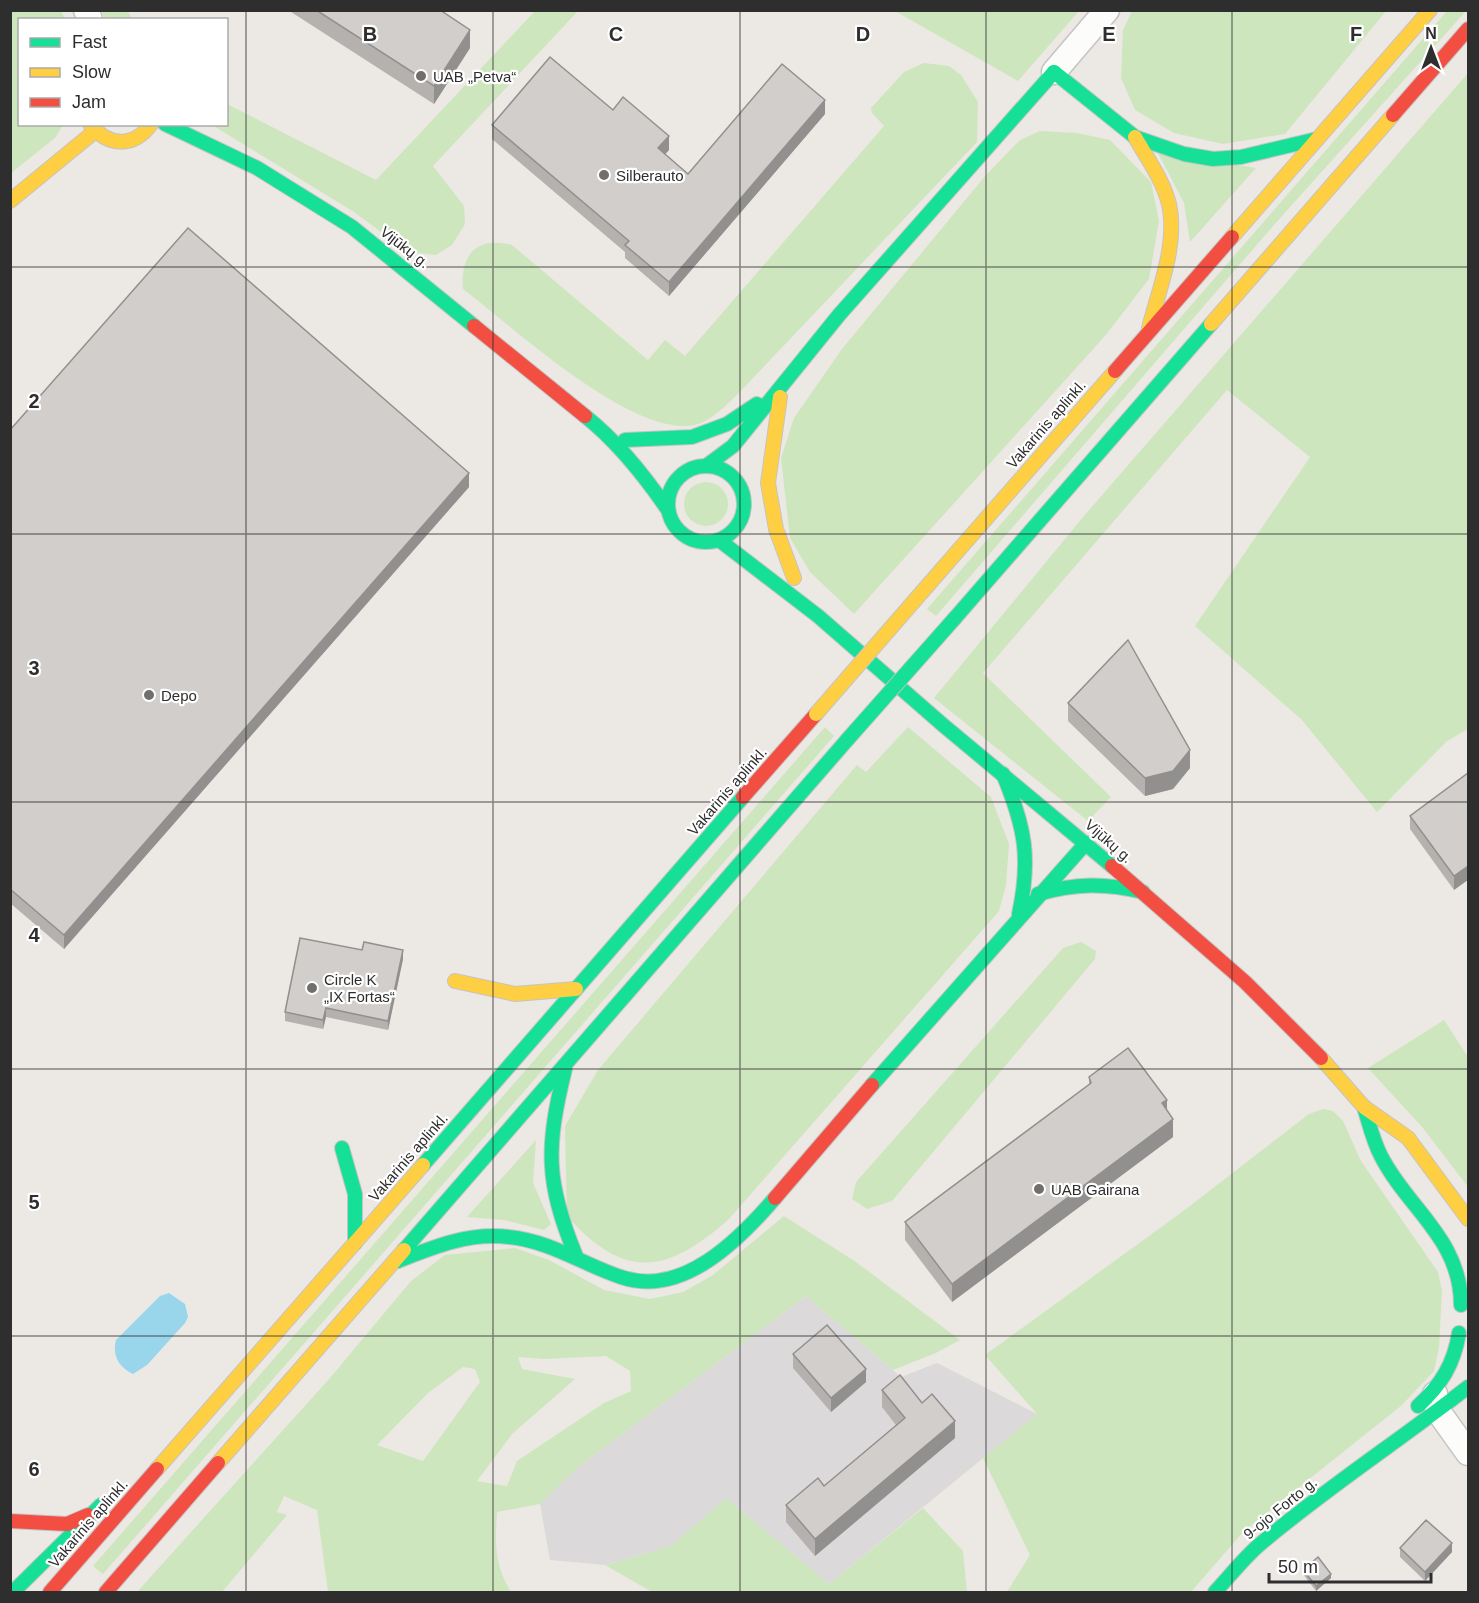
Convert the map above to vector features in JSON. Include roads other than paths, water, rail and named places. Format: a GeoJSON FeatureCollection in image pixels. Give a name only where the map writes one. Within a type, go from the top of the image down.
{"type":"FeatureCollection","features":[{"type":"Feature","properties":{"kind":"main road","name":"Vakarinis aplinkl."},"geometry":{"type":"LineString","coordinates":[[50,1593],[1430,10]]}},
{"type":"Feature","properties":{"kind":"main road"},"geometry":{"type":"LineString","coordinates":[[105,1593],[1468,29]]}},
{"type":"Feature","properties":{"kind":"main road"},"geometry":{"type":"LineString","coordinates":[[748,470],[738,526],[719,540],[699,541],[681,533],[672,522],[668,510],[669,496],[674,484],[682,474],[700,467],[733,446],[777,395],[839,315],[1054,72],[1135,137],[1184,153],[1213,159],[1241,157],[1317,139]]}},
{"type":"Feature","properties":{"kind":"main road"},"geometry":{"type":"LineString","coordinates":[[10,201],[92,128],[110,141],[128,143],[139,138],[149,126]]}},
{"type":"Feature","properties":{"kind":"main road","name":"Vijūkų g."},"geometry":{"type":"LineString","coordinates":[[169,126],[257,168],[352,227],[602,429],[644,475],[668,510]]}},
{"type":"Feature","properties":{"kind":"main road"},"geometry":{"type":"LineString","coordinates":[[1135,137],[1158,176],[1170,205],[1170,234],[1147,334]]}},
{"type":"Feature","properties":{"kind":"main road"},"geometry":{"type":"LineString","coordinates":[[761,438],[777,395]]}},
{"type":"Feature","properties":{"kind":"main road"},"geometry":{"type":"LineString","coordinates":[[625,440],[692,437],[727,424],[777,395]]}},
{"type":"Feature","properties":{"kind":"main road"},"geometry":{"type":"LineString","coordinates":[[777,395],[768,483],[776,529],[794,578]]}},
{"type":"Feature","properties":{"kind":"main road","name":"Vijūkų g."},"geometry":{"type":"LineString","coordinates":[[602,429],[654,453]]}},
{"type":"Feature","properties":{"kind":"main road"},"geometry":{"type":"LineString","coordinates":[[674,460],[729,474],[744,498],[752,521]]}},
{"type":"Feature","properties":{"kind":"main road","name":"Vijūkų g."},"geometry":{"type":"LineString","coordinates":[[719,540],[818,616],[1143,892],[1293,1028],[1364,1107],[1408,1138],[1468,1219]]}},
{"type":"Feature","properties":{"kind":"main road","name":"Vijūkų g."},"geometry":{"type":"LineString","coordinates":[[766,547],[794,578],[818,616]]}},
{"type":"Feature","properties":{"kind":"main road"},"geometry":{"type":"LineString","coordinates":[[1003,774],[1019,812],[1027,844],[1028,876],[1018,917]]}},
{"type":"Feature","properties":{"kind":"main road"},"geometry":{"type":"LineString","coordinates":[[390,1264],[453,1239],[474,1236],[522,1239],[576,1256],[607,1274],[649,1281],[670,1278],[694,1269],[719,1252],[774,1198],[1038,894],[1086,843]]}},
{"type":"Feature","properties":{"kind":"main road"},"geometry":{"type":"LineString","coordinates":[[1038,894],[1067,884],[1090,881],[1143,892]]}},
{"type":"Feature","properties":{"kind":"main road"},"geometry":{"type":"LineString","coordinates":[[455,981],[488,991],[526,996],[576,989]]}},
{"type":"Feature","properties":{"kind":"main road"},"geometry":{"type":"LineString","coordinates":[[567,1062],[554,1112],[549,1171],[558,1215],[576,1256]]}},
{"type":"Feature","properties":{"kind":"main road","name":"Vijūkų g."},"geometry":{"type":"LineString","coordinates":[[1364,1107],[1381,1156],[1454,1260],[1461,1284],[1459,1333]]}},
{"type":"Feature","properties":{"kind":"main road"},"geometry":{"type":"LineString","coordinates":[[342,1148],[353,1175],[357,1200],[355,1243]]}},
{"type":"Feature","properties":{"kind":"main road"},"geometry":{"type":"LineString","coordinates":[[1461,1305],[1468,1292]]}},
{"type":"Feature","properties":{"kind":"main road"},"geometry":{"type":"LineString","coordinates":[[1459,1333],[1468,1355]]}},
{"type":"Feature","properties":{"kind":"main road","name":"9-ojo Forto g."},"geometry":{"type":"LineString","coordinates":[[1215,1593],[1257,1547],[1373,1455],[1399,1441],[1436,1401],[1451,1369],[1459,1333]]}},
{"type":"Feature","properties":{"kind":"main road","name":"9-ojo Forto g."},"geometry":{"type":"LineString","coordinates":[[1373,1455],[1389,1430],[1436,1401],[1468,1387]]}},
{"type":"Feature","properties":{"kind":"main road"},"geometry":{"type":"LineString","coordinates":[[13,1593],[88,1515],[170,1454]]}},
{"type":"Feature","properties":{"kind":"main road"},"geometry":{"type":"LineString","coordinates":[[10,1521],[67,1524],[88,1515]]}},
{"type":"Feature","properties":{"kind":"street"},"geometry":{"type":"LineString","coordinates":[[1054,72],[1107,10]]}},
{"type":"Feature","properties":{"kind":"street"},"geometry":{"type":"LineString","coordinates":[[1436,1401],[1468,1453]]}},
{"type":"Feature","properties":{"kind":"water"},"geometry":{"type":"Polygon","coordinates":[[[169,1293],[185,1304],[188,1317],[147,1365],[133,1374],[124,1368],[116,1356],[116,1340],[160,1296],[169,1293]]]}},
{"type":"Feature","properties":{"kind":"place","name":"UAB „Petva“"},"geometry":{"type":"Point","coordinates":[421,76]}},
{"type":"Feature","properties":{"kind":"place","name":"Silberauto"},"geometry":{"type":"Point","coordinates":[604,175]}},
{"type":"Feature","properties":{"kind":"place","name":"Depo"},"geometry":{"type":"Point","coordinates":[149,695]}},
{"type":"Feature","properties":{"kind":"place","name":"Circle K „IX Fortas“"},"geometry":{"type":"Point","coordinates":[312,988]}},
{"type":"Feature","properties":{"kind":"place","name":"UAB Gairana"},"geometry":{"type":"Point","coordinates":[1039,1189]}}]}
